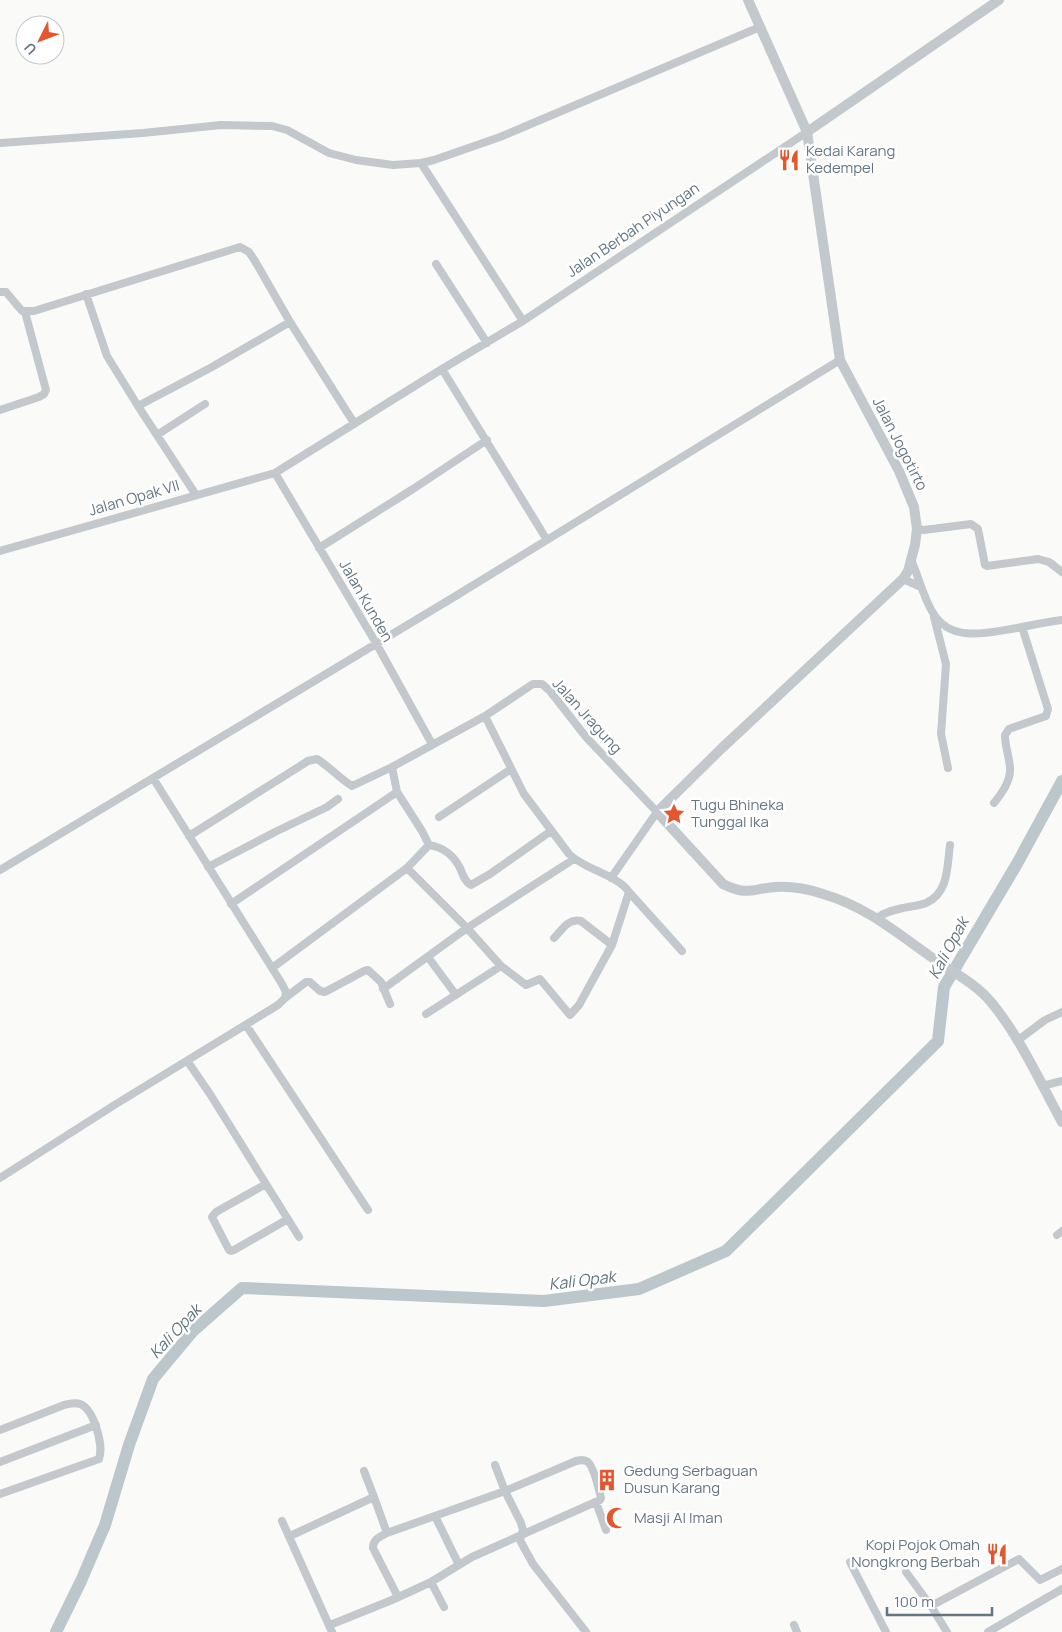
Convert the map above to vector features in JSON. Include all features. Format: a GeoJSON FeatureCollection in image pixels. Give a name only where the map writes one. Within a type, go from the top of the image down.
{"type":"FeatureCollection","features":[{"type":"Feature","properties":{"kind":"street","name":"Jalan Jogotirto"},"geometry":{"type":"LineString","coordinates":[[658,812],[722,748],[903,579],[911,560],[917,529],[914,507],[899,471],[840,360],[807,132],[748,0]]}},
{"type":"Feature","properties":{"kind":"street","name":"Jalan Berbah Piyungan"},"geometry":{"type":"LineString","coordinates":[[275,473],[523,321],[807,132],[999,0]]}},
{"type":"Feature","properties":{"kind":"street"},"geometry":{"type":"LineString","coordinates":[[0,143],[143,133],[221,125],[272,126],[287,130],[329,153],[356,160],[393,165],[421,163],[500,137],[760,27]]}},
{"type":"Feature","properties":{"kind":"street"},"geometry":{"type":"LineString","coordinates":[[421,163],[523,321]]}},
{"type":"Feature","properties":{"kind":"street"},"geometry":{"type":"LineString","coordinates":[[25,312],[47,308],[86,294],[240,247],[249,252],[256,261],[290,322],[354,423]]}},
{"type":"Feature","properties":{"kind":"street"},"geometry":{"type":"LineString","coordinates":[[436,264],[487,343]]}},
{"type":"Feature","properties":{"kind":"street"},"geometry":{"type":"LineString","coordinates":[[0,292],[6,292],[25,312],[46,390],[39,397],[0,410]]}},
{"type":"Feature","properties":{"kind":"street"},"geometry":{"type":"LineString","coordinates":[[86,294],[107,356],[196,495]]}},
{"type":"Feature","properties":{"kind":"street"},"geometry":{"type":"LineString","coordinates":[[138,406],[212,367],[290,322]]}},
{"type":"Feature","properties":{"kind":"street"},"geometry":{"type":"LineString","coordinates":[[0,870],[376,644],[840,360]]}},
{"type":"Feature","properties":{"kind":"street"},"geometry":{"type":"LineString","coordinates":[[442,369],[547,540]]}},
{"type":"Feature","properties":{"kind":"street"},"geometry":{"type":"LineString","coordinates":[[156,435],[205,404]]}},
{"type":"Feature","properties":{"kind":"street"},"geometry":{"type":"LineString","coordinates":[[319,548],[414,489],[487,440]]}},
{"type":"Feature","properties":{"kind":"street","name":"Jalan Opak VII"},"geometry":{"type":"LineString","coordinates":[[0,551],[275,473]]}},
{"type":"Feature","properties":{"kind":"street","name":"Jalan Kunden"},"geometry":{"type":"LineString","coordinates":[[275,473],[376,644],[432,744]]}},
{"type":"Feature","properties":{"kind":"street"},"geometry":{"type":"LineString","coordinates":[[917,529],[924,530],[971,524],[978,529],[984,565],[1038,559],[1049,562],[1062,572]]}},
{"type":"Feature","properties":{"kind":"street"},"geometry":{"type":"LineString","coordinates":[[911,560],[933,615],[946,664],[941,734],[948,768]]}},
{"type":"Feature","properties":{"kind":"street"},"geometry":{"type":"LineString","coordinates":[[903,579],[921,587]]}},
{"type":"Feature","properties":{"kind":"street"},"geometry":{"type":"LineString","coordinates":[[933,615],[946,628],[969,634],[983,634],[1062,620]]}},
{"type":"Feature","properties":{"kind":"street"},"geometry":{"type":"LineString","coordinates":[[994,804],[1006,786],[1010,774],[1004,735],[1010,729],[1046,716],[1048,709],[1022,627]]}},
{"type":"Feature","properties":{"kind":"street","name":"Jalan Jragung"},"geometry":{"type":"LineString","coordinates":[[189,836],[308,761],[317,759],[352,786],[392,767],[485,716],[533,684],[542,684],[550,691],[586,737],[658,812]]}},
{"type":"Feature","properties":{"kind":"street"},"geometry":{"type":"LineString","coordinates":[[485,716],[524,794],[574,859],[611,878],[629,892],[682,951]]}},
{"type":"Feature","properties":{"kind":"street"},"geometry":{"type":"LineString","coordinates":[[392,767],[397,792],[422,831],[428,845],[444,850],[452,856],[458,863],[467,882],[471,885],[490,874],[551,830]]}},
{"type":"Feature","properties":{"kind":"street"},"geometry":{"type":"LineString","coordinates":[[438,817],[511,770]]}},
{"type":"Feature","properties":{"kind":"street"},"geometry":{"type":"LineString","coordinates":[[153,778],[272,968],[286,992],[285,998]]}},
{"type":"Feature","properties":{"kind":"street"},"geometry":{"type":"LineString","coordinates":[[232,904],[397,792]]}},
{"type":"Feature","properties":{"kind":"street"},"geometry":{"type":"LineString","coordinates":[[208,867],[327,807],[338,799]]}},
{"type":"Feature","properties":{"kind":"street"},"geometry":{"type":"LineString","coordinates":[[611,878],[658,812],[723,884],[735,890],[744,892],[775,887],[796,888],[846,901],[877,918],[937,961],[969,981],[990,1000],[1003,1017],[1062,1122]]}},
{"type":"Feature","properties":{"kind":"street"},"geometry":{"type":"LineString","coordinates":[[272,968],[407,868],[428,845]]}},
{"type":"Feature","properties":{"kind":"street"},"geometry":{"type":"LineString","coordinates":[[877,918],[884,914],[926,902],[936,896],[942,890],[944,884],[950,845]]}},
{"type":"Feature","properties":{"kind":"street"},"geometry":{"type":"LineString","coordinates":[[384,989],[466,928],[574,859]]}},
{"type":"Feature","properties":{"kind":"street"},"geometry":{"type":"LineString","coordinates":[[407,868],[501,966],[526,985],[540,979],[570,1015],[579,1005],[612,945],[629,892]]}},
{"type":"Feature","properties":{"kind":"street"},"geometry":{"type":"LineString","coordinates":[[554,938],[571,920],[576,920],[612,945]]}},
{"type":"Feature","properties":{"kind":"street"},"geometry":{"type":"LineString","coordinates":[[428,957],[456,994]]}},
{"type":"Feature","properties":{"kind":"street"},"geometry":{"type":"LineString","coordinates":[[426,1014],[501,966]]}},
{"type":"Feature","properties":{"kind":"street"},"geometry":{"type":"LineString","coordinates":[[0,1178],[116,1104],[188,1062],[278,1005],[306,982],[310,982],[320,992],[325,992],[368,970],[381,982],[390,1004]]}},
{"type":"Feature","properties":{"kind":"street"},"geometry":{"type":"LineString","coordinates":[[1017,1041],[1045,1020],[1062,1012]]}},
{"type":"Feature","properties":{"kind":"street"},"geometry":{"type":"LineString","coordinates":[[246,1025],[368,1210]]}},
{"type":"Feature","properties":{"kind":"street"},"geometry":{"type":"LineString","coordinates":[[188,1062],[299,1237]]}},
{"type":"Feature","properties":{"kind":"street"},"geometry":{"type":"LineString","coordinates":[[1042,1086],[1062,1081]]}},
{"type":"Feature","properties":{"kind":"street"},"geometry":{"type":"LineString","coordinates":[[266,1184],[216,1212],[212,1217],[229,1250],[231,1252],[288,1219]]}},
{"type":"Feature","properties":{"kind":"street"},"geometry":{"type":"LineString","coordinates":[[0,1430],[73,1403],[80,1404],[91,1413],[96,1426],[101,1451],[99,1458],[0,1494]]}},
{"type":"Feature","properties":{"kind":"street"},"geometry":{"type":"LineString","coordinates":[[0,1462],[96,1426]]}},
{"type":"Feature","properties":{"kind":"street"},"geometry":{"type":"LineString","coordinates":[[282,1521],[331,1628],[431,1582],[472,1557],[600,1500],[592,1467],[583,1460],[576,1461],[505,1491],[387,1533],[376,1539],[374,1548],[398,1597]]}},
{"type":"Feature","properties":{"kind":"street"},"geometry":{"type":"LineString","coordinates":[[495,1465],[521,1524],[523,1530],[520,1540],[533,1564],[586,1632]]}},
{"type":"Feature","properties":{"kind":"street"},"geometry":{"type":"LineString","coordinates":[[364,1471],[387,1533]]}},
{"type":"Feature","properties":{"kind":"street"},"geometry":{"type":"LineString","coordinates":[[290,1536],[374,1497]]}},
{"type":"Feature","properties":{"kind":"street"},"geometry":{"type":"LineString","coordinates":[[596,1502],[606,1530]]}},
{"type":"Feature","properties":{"kind":"street"},"geometry":{"type":"LineString","coordinates":[[435,1516],[458,1565]]}},
{"type":"Feature","properties":{"kind":"street"},"geometry":{"type":"LineString","coordinates":[[931,1606],[1019,1559],[1040,1580],[1062,1569]]}},
{"type":"Feature","properties":{"kind":"street"},"geometry":{"type":"LineString","coordinates":[[850,1562],[886,1632]]}},
{"type":"Feature","properties":{"kind":"street"},"geometry":{"type":"LineString","coordinates":[[906,1572],[947,1632]]}},
{"type":"Feature","properties":{"kind":"street"},"geometry":{"type":"LineString","coordinates":[[431,1582],[444,1607]]}},
{"type":"Feature","properties":{"kind":"street"},"geometry":{"type":"LineString","coordinates":[[988,1632],[1062,1589]]}},
{"type":"Feature","properties":{"kind":"waterway","name":"Kali Opak"},"geometry":{"type":"LineString","coordinates":[[56,1632],[105,1525],[129,1445],[153,1379],[193,1331],[242,1288],[544,1301],[639,1289],[726,1251],[938,1041],[944,987],[1018,862],[1062,781]]}},
{"type":"Feature","properties":{"kind":"place","name":"Kedai Karang Kedempel"},"geometry":{"type":"Point","coordinates":[789,160]}},
{"type":"Feature","properties":{"kind":"place","name":"Tugu Bhineka Tunggal Ika"},"geometry":{"type":"Point","coordinates":[674,814]}},
{"type":"Feature","properties":{"kind":"place","name":"Gedung Serbaguan Dusun Karang"},"geometry":{"type":"Point","coordinates":[607,1480]}},
{"type":"Feature","properties":{"kind":"place","name":"Masji Al Iman"},"geometry":{"type":"Point","coordinates":[617,1518]}},
{"type":"Feature","properties":{"kind":"place","name":"Kopi Pojok Omah Nongkrong Berbah"},"geometry":{"type":"Point","coordinates":[997,1554]}}]}
